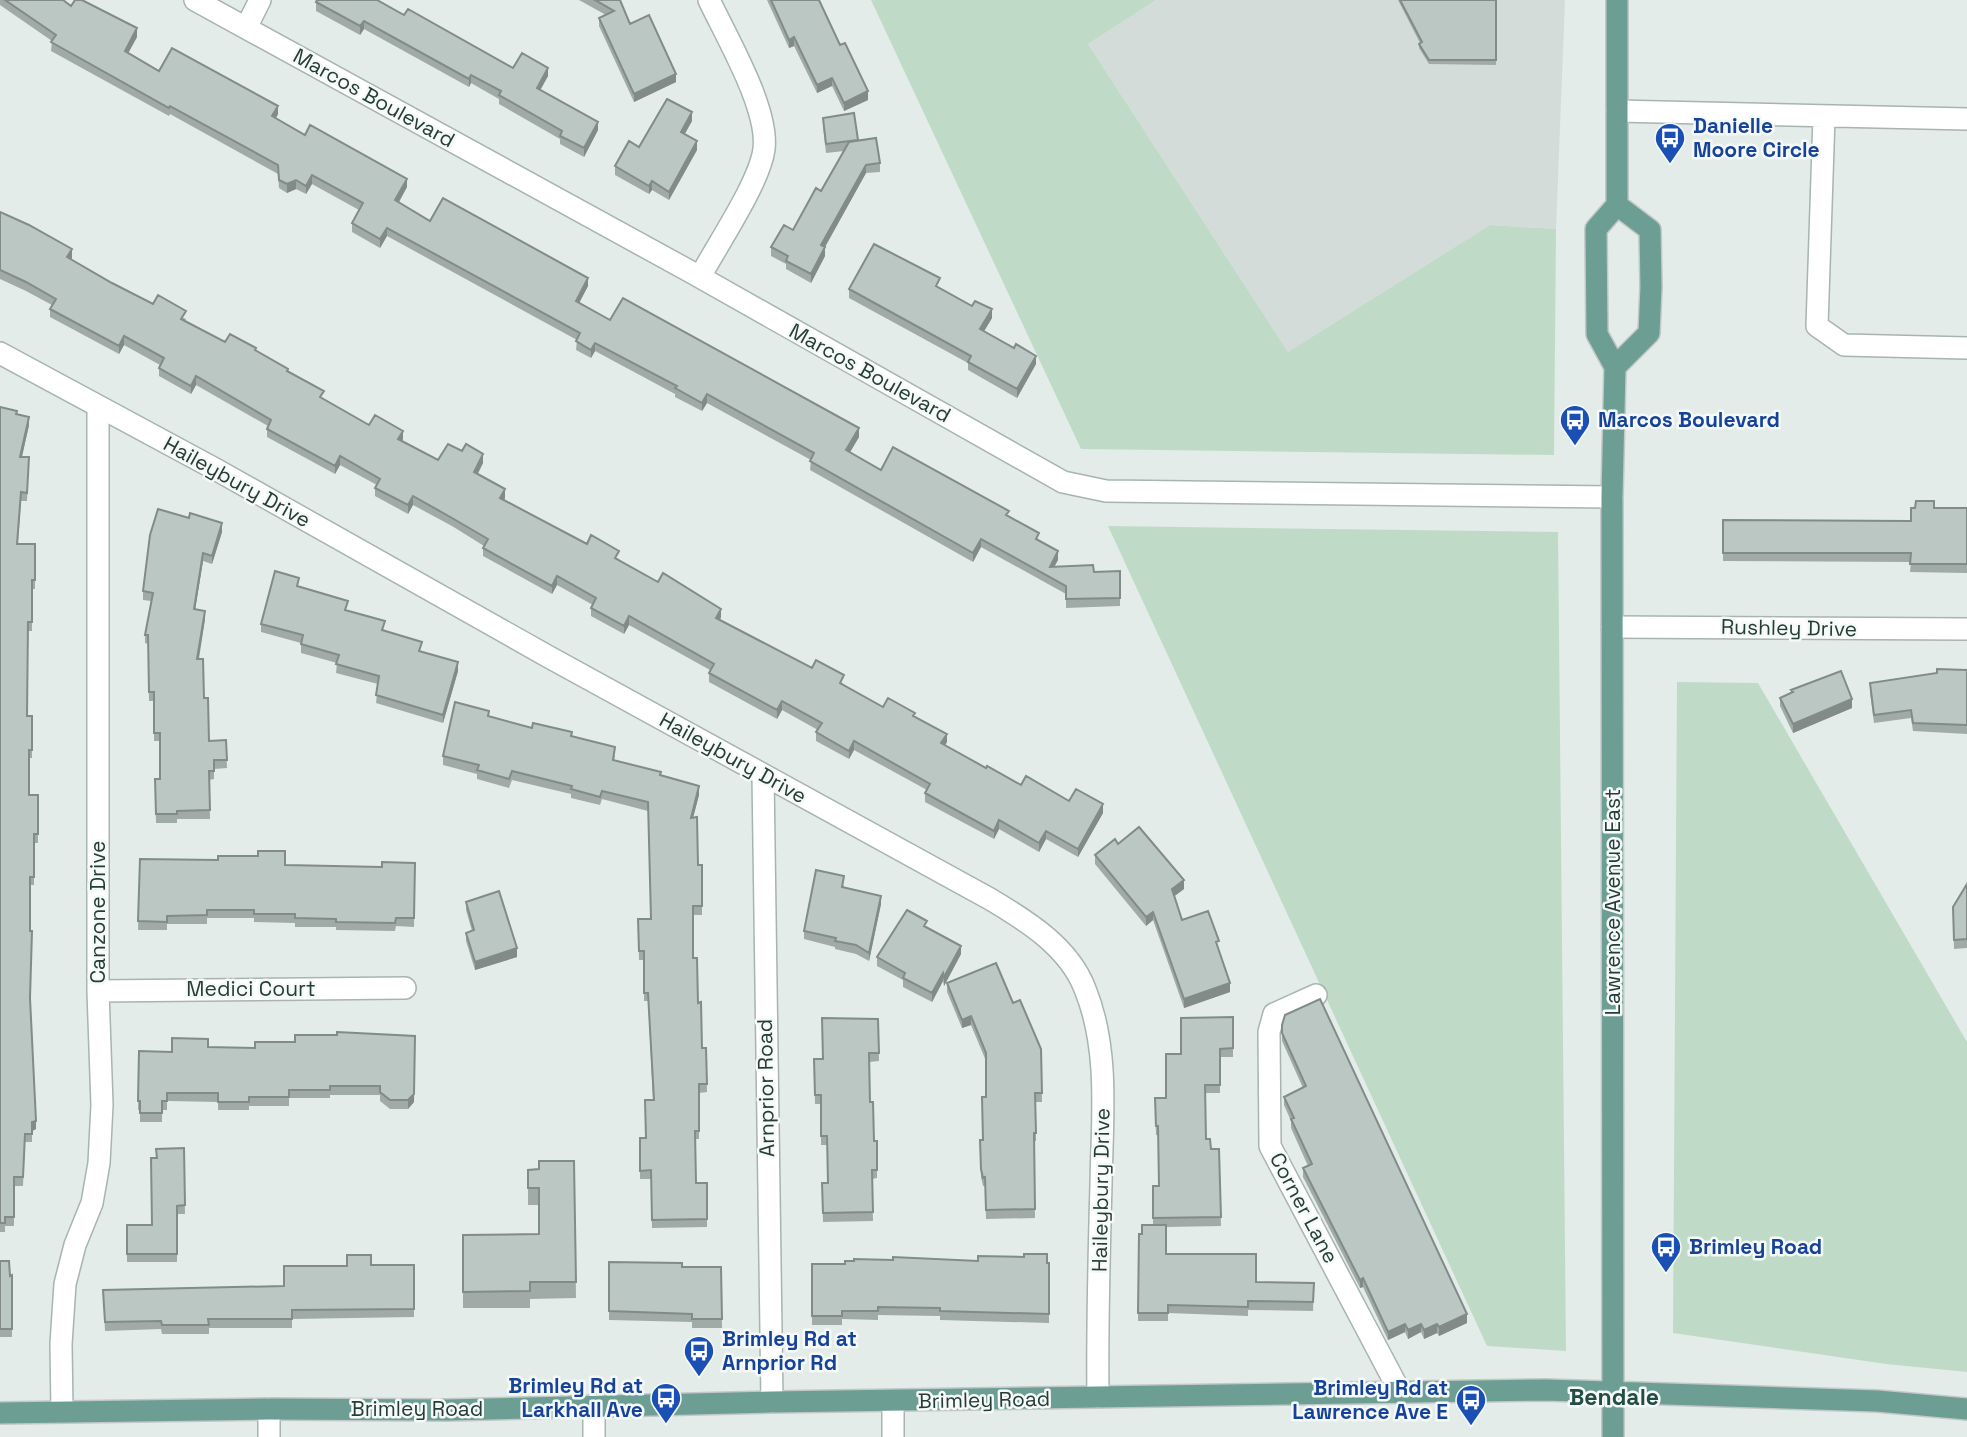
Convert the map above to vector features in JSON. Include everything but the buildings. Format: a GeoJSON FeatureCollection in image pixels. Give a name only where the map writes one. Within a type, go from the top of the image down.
{"type":"FeatureCollection","features":[{"type":"Feature","properties":{"kind":"main road"},"geometry":{"type":"LineString","coordinates":[[1615,367],[1648,333],[1651,288],[1650,230],[1617,205],[1618,0]]}},
{"type":"Feature","properties":{"kind":"main road","name":"Lawrence Avenue East"},"geometry":{"type":"LineString","coordinates":[[1613,1437],[1612,497],[1615,367],[1597,334],[1596,229],[1617,205]]}},
{"type":"Feature","properties":{"kind":"main road","name":"Brimley Road"},"geometry":{"type":"LineString","coordinates":[[0,1413],[269,1409],[447,1410],[594,1405],[1400,1392],[1614,1392],[1877,1401],[1967,1409]]}},
{"type":"Feature","properties":{"kind":"street","name":"Marcos Boulevard"},"geometry":{"type":"LineString","coordinates":[[195,0],[700,277],[1063,482],[1106,491],[1612,497]]}},
{"type":"Feature","properties":{"kind":"street"},"geometry":{"type":"LineString","coordinates":[[246,28],[260,0]]}},
{"type":"Feature","properties":{"kind":"street"},"geometry":{"type":"LineString","coordinates":[[700,277],[755,178],[764,150],[764,125],[758,103],[709,0]]}},
{"type":"Feature","properties":{"kind":"street"},"geometry":{"type":"LineString","coordinates":[[1617,111],[1967,119]]}},
{"type":"Feature","properties":{"kind":"street"},"geometry":{"type":"LineString","coordinates":[[1824,117],[1817,326],[1844,345],[1967,348]]}},
{"type":"Feature","properties":{"kind":"street","name":"Haileybury Drive"},"geometry":{"type":"LineString","coordinates":[[0,353],[217,470],[1027,921],[1060,949],[1085,987],[1098,1035],[1103,1092],[1098,1397]]}},
{"type":"Feature","properties":{"kind":"street","name":"Canzone Drive"},"geometry":{"type":"LineString","coordinates":[[62,1411],[61,1344],[65,1284],[75,1245],[92,1203],[99,1163],[102,1105],[98,991],[98,407]]}},
{"type":"Feature","properties":{"kind":"street","name":"Rushley Drive"},"geometry":{"type":"LineString","coordinates":[[1612,627],[1967,629]]}},
{"type":"Feature","properties":{"kind":"street","name":"Arnprior Road"},"geometry":{"type":"LineString","coordinates":[[763,775],[772,1402]]}},
{"type":"Feature","properties":{"kind":"street","name":"Medici Court"},"geometry":{"type":"LineString","coordinates":[[98,991],[405,988]]}},
{"type":"Feature","properties":{"kind":"street","name":"Corner Lane"},"geometry":{"type":"LineString","coordinates":[[1316,995],[1274,1014],[1269,1032],[1270,1146],[1400,1392]]}},
{"type":"Feature","properties":{"kind":"street"},"geometry":{"type":"LineString","coordinates":[[893,1401],[893,1437]]}},
{"type":"Feature","properties":{"kind":"street"},"geometry":{"type":"LineString","coordinates":[[594,1405],[594,1437]]}},
{"type":"Feature","properties":{"kind":"street"},"geometry":{"type":"LineString","coordinates":[[269,1409],[269,1437]]}},
{"type":"Feature","properties":{"kind":"shaded area"},"geometry":{"type":"Polygon","coordinates":[[[1156,0],[1565,0],[1556,229],[1490,225],[1288,352],[1088,44],[1156,0]]]}},
{"type":"Feature","properties":{"kind":"green space"},"geometry":{"type":"Polygon","coordinates":[[[871,0],[1156,0],[1088,44],[1288,352],[1490,225],[1556,229],[1554,455],[1081,449],[871,0]]]}},
{"type":"Feature","properties":{"kind":"green space"},"geometry":{"type":"Polygon","coordinates":[[[1108,526],[1558,532],[1566,1351],[1487,1346],[1108,526]]]}},
{"type":"Feature","properties":{"kind":"green space"},"geometry":{"type":"Polygon","coordinates":[[[1677,682],[1758,683],[1967,1042],[1967,1372],[1886,1364],[1673,1333],[1677,682]]]}},
{"type":"Feature","properties":{"kind":"place","name":"Danielle Moore Circle"},"geometry":{"type":"Point","coordinates":[1670,165]}},
{"type":"Feature","properties":{"kind":"place","name":"Marcos Boulevard"},"geometry":{"type":"Point","coordinates":[1575,447]}},
{"type":"Feature","properties":{"kind":"place","name":"Brimley Road"},"geometry":{"type":"Point","coordinates":[1666,1274]}},
{"type":"Feature","properties":{"kind":"place","name":"Brimley Rd at Arnprior Rd"},"geometry":{"type":"Point","coordinates":[699,1378]}},
{"type":"Feature","properties":{"kind":"place","name":"Brimley Rd at Larkhall Ave"},"geometry":{"type":"Point","coordinates":[666,1425]}},
{"type":"Feature","properties":{"kind":"place","name":"Brimley Rd at Lawrence Ave E"},"geometry":{"type":"Point","coordinates":[1471,1427]}},
{"type":"Feature","properties":{"kind":"district","name":"Bendale"},"geometry":{"type":"Point","coordinates":[1614,1397]}}]}
